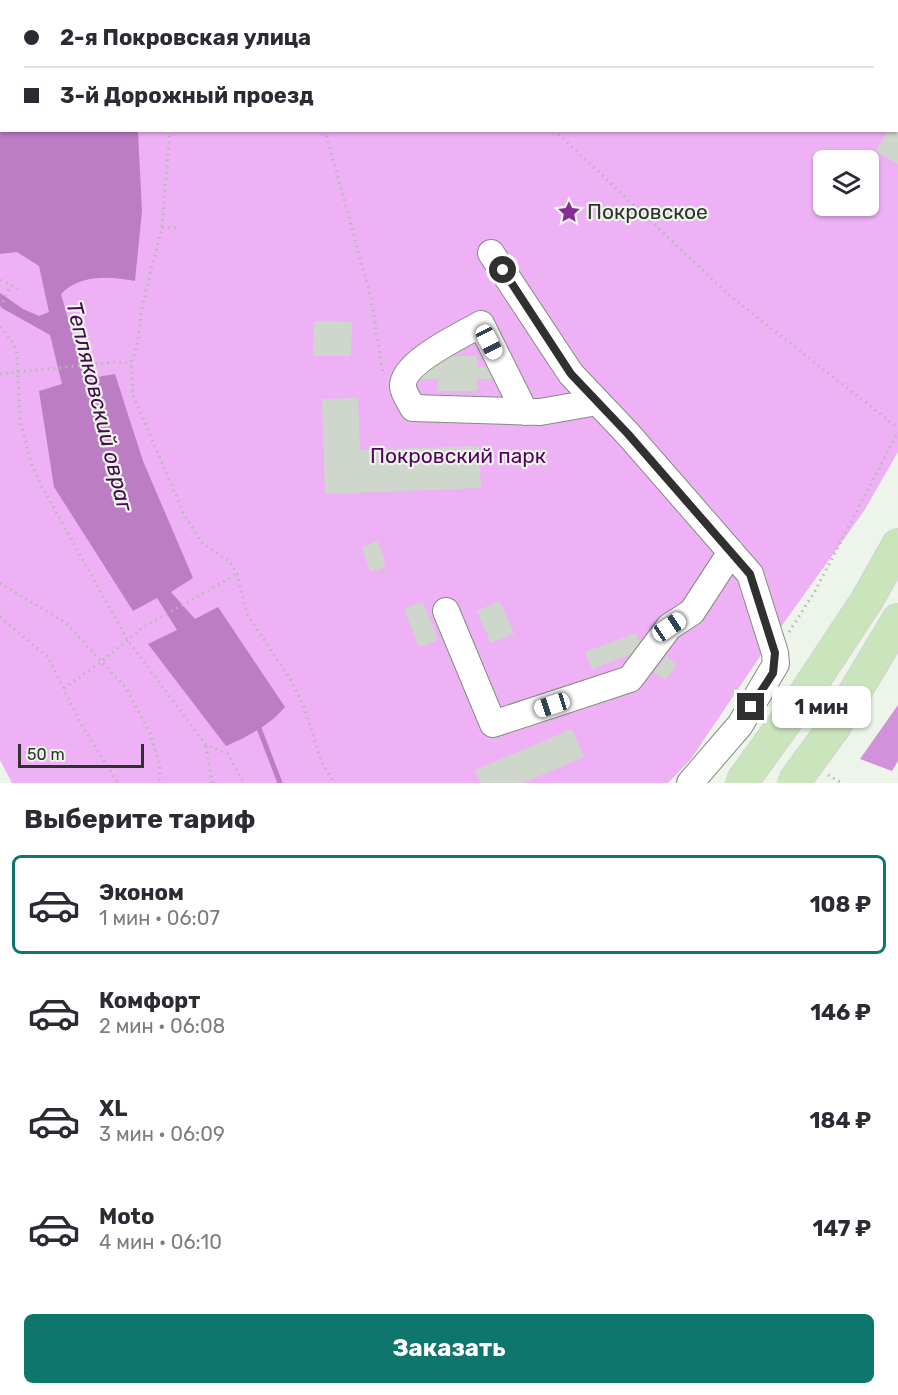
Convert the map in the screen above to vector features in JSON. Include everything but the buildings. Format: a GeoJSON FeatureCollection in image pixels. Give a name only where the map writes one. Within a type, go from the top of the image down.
{"type":"FeatureCollection","features":[{"type":"Feature","properties":{"kind":"main road"},"geometry":{"type":"LineString","coordinates":[[741,783],[799,702],[867,600],[898,545]]}},
{"type":"Feature","properties":{"kind":"main road"},"geometry":{"type":"LineString","coordinates":[[793,783],[834,727],[898,620]]}},
{"type":"Feature","properties":{"kind":"street"},"geometry":{"type":"LineString","coordinates":[[491,253],[571,374],[750,574],[775,653],[773,673],[740,725],[690,783]]}},
{"type":"Feature","properties":{"kind":"street"},"geometry":{"type":"LineString","coordinates":[[525,412],[481,324],[419,361],[405,377],[403,388],[413,408],[525,412],[540,412],[597,402]]}},
{"type":"Feature","properties":{"kind":"street"},"geometry":{"type":"LineString","coordinates":[[446,610],[493,724],[630,679],[669,627],[692,612],[731,552]]}},
{"type":"Feature","properties":{"kind":"path"},"geometry":{"type":"LineString","coordinates":[[170,132],[162,228],[143,302],[137,346],[131,363],[133,395],[184,513],[201,542],[230,562],[237,574],[247,614],[297,691],[306,709],[321,760],[334,783]]}},
{"type":"Feature","properties":{"kind":"path"},"geometry":{"type":"LineString","coordinates":[[326,132],[371,298],[384,378]]}},
{"type":"Feature","properties":{"kind":"path"},"geometry":{"type":"LineString","coordinates":[[556,132],[729,295],[898,430],[815,591],[775,653]]}},
{"type":"Feature","properties":{"kind":"path"},"geometry":{"type":"LineString","coordinates":[[162,228],[178,228]]}},
{"type":"Feature","properties":{"kind":"path"},"geometry":{"type":"LineString","coordinates":[[2,280],[20,290]]}},
{"type":"Feature","properties":{"kind":"path"},"geometry":{"type":"LineString","coordinates":[[0,307],[11,285]]}},
{"type":"Feature","properties":{"kind":"path"},"geometry":{"type":"LineString","coordinates":[[0,327],[14,344],[17,355],[20,421],[32,465],[127,639],[206,745],[212,783]]}},
{"type":"Feature","properties":{"kind":"path"},"geometry":{"type":"LineString","coordinates":[[0,374],[114,362],[131,363]]}},
{"type":"Feature","properties":{"kind":"path"},"geometry":{"type":"LineString","coordinates":[[64,688],[102,662],[142,628],[237,574]]}},
{"type":"Feature","properties":{"kind":"path"},"geometry":{"type":"LineString","coordinates":[[0,583],[66,623],[91,646],[126,688],[150,733],[160,766],[159,783]]}},
{"type":"Feature","properties":{"kind":"path"},"geometry":{"type":"LineString","coordinates":[[0,617],[48,657],[82,726],[118,783]]}},
{"type":"Feature","properties":{"kind":"path"},"geometry":{"type":"LineString","coordinates":[[206,745],[228,754],[244,783]]}},
{"type":"Feature","properties":{"kind":"green space","name":"Покровский парк"},"geometry":{"type":"Polygon","coordinates":[[[0,132],[898,132],[898,452],[864,511],[763,652],[691,759],[668,783],[12,783],[0,760],[0,132]]]}},
{"type":"Feature","properties":{"kind":"shaded area"},"geometry":{"type":"Polygon","coordinates":[[[898,705],[898,761],[892,771],[860,759],[898,705]]]}},
{"type":"Feature","properties":{"kind":"water"},"geometry":{"type":"Polygon","coordinates":[[[0,132],[138,132],[142,211],[135,281],[95,278],[77,283],[61,294],[85,379],[115,374],[143,461],[193,578],[171,592],[195,619],[218,607],[285,707],[265,725],[226,746],[148,644],[177,630],[157,598],[133,611],[54,487],[39,391],[62,384],[50,335],[0,307],[0,293],[23,309],[39,316],[49,312],[39,266],[17,252],[0,254],[0,132]]]}},
{"type":"Feature","properties":{"kind":"waterway","name":"Тепляковский овраг"},"geometry":{"type":"LineString","coordinates":[[257,723],[280,783]]}},
{"type":"Feature","properties":{"kind":"place","name":"Покровское"},"geometry":{"type":"Point","coordinates":[569,212]}},
{"type":"Feature","properties":{"kind":"route"},"geometry":{"type":"LineString","coordinates":[[503,270],[571,374],[628,434],[750,574],[775,653],[776,664],[773,673],[751,707]]}}]}
